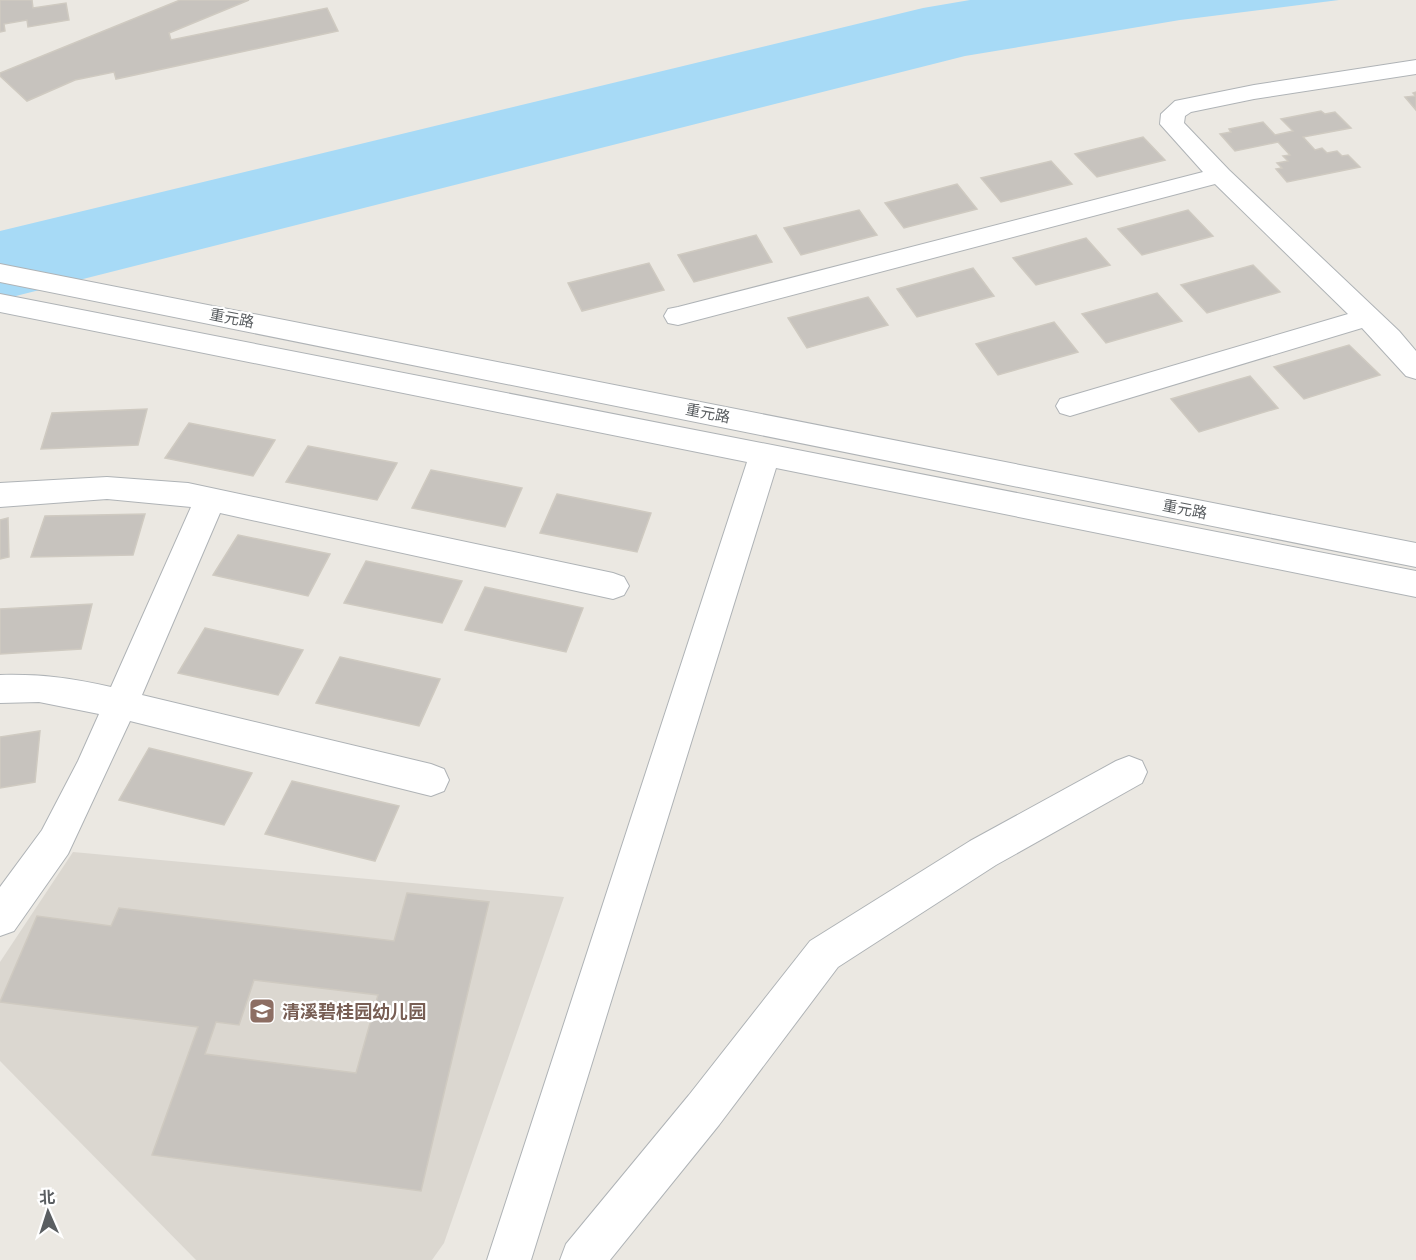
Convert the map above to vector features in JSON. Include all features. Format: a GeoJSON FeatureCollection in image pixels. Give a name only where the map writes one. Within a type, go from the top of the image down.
{"type":"FeatureCollection","features":[{"type":"Feature","properties":{"kind":"street"},"geometry":{"type":"LineString","coordinates":[[1416,67],[1264,90],[1183,106],[1173,114],[1172,124],[1220,175],[1365,318],[1389,338],[1416,369]]}},
{"type":"Feature","properties":{"kind":"street"},"geometry":{"type":"LineString","coordinates":[[678,316],[1220,175]]}},
{"type":"Feature","properties":{"kind":"street","name":"重元路"},"geometry":{"type":"LineString","coordinates":[[0,273],[1416,555]]}},
{"type":"Feature","properties":{"kind":"street","name":"重元路"},"geometry":{"type":"LineString","coordinates":[[0,303],[1416,584]]}},
{"type":"Feature","properties":{"kind":"street"},"geometry":{"type":"LineString","coordinates":[[1070,406],[1365,318]]}},
{"type":"Feature","properties":{"kind":"street"},"geometry":{"type":"LineString","coordinates":[[509,1260],[765,454]]}},
{"type":"Feature","properties":{"kind":"street"},"geometry":{"type":"LineString","coordinates":[[0,495],[66,489],[148,490],[210,500],[613,586]]}},
{"type":"Feature","properties":{"kind":"street"},"geometry":{"type":"LineString","coordinates":[[0,918],[55,842],[120,704],[210,500]]}},
{"type":"Feature","properties":{"kind":"street"},"geometry":{"type":"LineString","coordinates":[[0,689],[60,691],[431,780]]}},
{"type":"Feature","properties":{"kind":"street"},"geometry":{"type":"LineString","coordinates":[[582,1260],[704,1110],[824,954],[983,853],[1129,772]]}},
{"type":"Feature","properties":{"kind":"shaded area","name":"清溪碧桂园幼儿园"},"geometry":{"type":"Polygon","coordinates":[[[73,852],[564,897],[444,1243],[432,1260],[196,1260],[0,1061],[0,962],[73,852]]]}},
{"type":"Feature","properties":{"kind":"water"},"geometry":{"type":"Polygon","coordinates":[[[970,0],[1339,0],[1180,20],[965,56],[0,300],[0,231],[923,8],[970,0]]]}},
{"type":"Feature","properties":{"kind":"building"},"geometry":{"type":"Polygon","coordinates":[[[0,0],[32,0],[33,8],[66,3],[69,20],[28,27],[27,20],[4,24],[5,31],[0,32],[0,0]]]}},
{"type":"Feature","properties":{"kind":"building"},"geometry":{"type":"Polygon","coordinates":[[[180,0],[249,0],[169,33],[171,40],[327,8],[338,31],[116,79],[114,72],[75,80],[27,101],[0,76],[0,73],[180,0]]]}},
{"type":"Feature","properties":{"kind":"building"},"geometry":{"type":"Polygon","coordinates":[[[1416,96],[1416,110],[1405,97],[1416,96]]]}},
{"type":"Feature","properties":{"kind":"building"},"geometry":{"type":"Polygon","coordinates":[[[1321,111],[1325,114],[1335,112],[1351,128],[1303,137],[1315,150],[1322,148],[1327,153],[1337,151],[1342,156],[1348,155],[1360,167],[1287,182],[1276,169],[1282,168],[1277,163],[1288,161],[1283,156],[1290,155],[1278,142],[1235,151],[1220,134],[1231,132],[1229,129],[1263,122],[1275,135],[1293,131],[1281,119],[1321,111]]]}},
{"type":"Feature","properties":{"kind":"building"},"geometry":{"type":"Polygon","coordinates":[[[1143,137],[1165,160],[1097,177],[1075,154],[1143,137]]]}},
{"type":"Feature","properties":{"kind":"building"},"geometry":{"type":"Polygon","coordinates":[[[1051,161],[1072,184],[1001,202],[981,178],[1051,161]]]}},
{"type":"Feature","properties":{"kind":"building"},"geometry":{"type":"Polygon","coordinates":[[[957,184],[977,209],[904,228],[885,203],[957,184]]]}},
{"type":"Feature","properties":{"kind":"building"},"geometry":{"type":"Polygon","coordinates":[[[859,210],[877,235],[801,255],[784,228],[859,210]]]}},
{"type":"Feature","properties":{"kind":"building"},"geometry":{"type":"Polygon","coordinates":[[[1188,210],[1213,236],[1142,255],[1118,229],[1188,210]]]}},
{"type":"Feature","properties":{"kind":"building"},"geometry":{"type":"Polygon","coordinates":[[[756,235],[772,262],[694,282],[678,255],[756,235]]]}},
{"type":"Feature","properties":{"kind":"building"},"geometry":{"type":"Polygon","coordinates":[[[1086,238],[1110,265],[1036,285],[1013,258],[1086,238]]]}},
{"type":"Feature","properties":{"kind":"building"},"geometry":{"type":"Polygon","coordinates":[[[649,263],[664,290],[582,311],[568,283],[649,263]]]}},
{"type":"Feature","properties":{"kind":"building"},"geometry":{"type":"Polygon","coordinates":[[[1253,265],[1280,292],[1207,313],[1181,285],[1253,265]]]}},
{"type":"Feature","properties":{"kind":"building"},"geometry":{"type":"Polygon","coordinates":[[[973,268],[994,296],[917,317],[897,289],[973,268]]]}},
{"type":"Feature","properties":{"kind":"building"},"geometry":{"type":"Polygon","coordinates":[[[1157,293],[1182,321],[1106,343],[1082,314],[1157,293]]]}},
{"type":"Feature","properties":{"kind":"building"},"geometry":{"type":"Polygon","coordinates":[[[868,297],[888,325],[807,348],[788,318],[868,297]]]}},
{"type":"Feature","properties":{"kind":"building"},"geometry":{"type":"Polygon","coordinates":[[[1054,322],[1078,352],[998,375],[976,344],[1054,322]]]}},
{"type":"Feature","properties":{"kind":"building"},"geometry":{"type":"Polygon","coordinates":[[[1349,345],[1380,375],[1304,399],[1274,367],[1349,345]]]}},
{"type":"Feature","properties":{"kind":"building"},"geometry":{"type":"Polygon","coordinates":[[[1250,376],[1278,408],[1199,432],[1171,399],[1250,376]]]}},
{"type":"Feature","properties":{"kind":"building"},"geometry":{"type":"Polygon","coordinates":[[[147,409],[138,445],[41,449],[52,413],[147,409]]]}},
{"type":"Feature","properties":{"kind":"building"},"geometry":{"type":"Polygon","coordinates":[[[189,423],[275,440],[253,476],[165,458],[189,423]]]}},
{"type":"Feature","properties":{"kind":"building"},"geometry":{"type":"Polygon","coordinates":[[[308,446],[397,463],[377,500],[286,482],[308,446]]]}},
{"type":"Feature","properties":{"kind":"building"},"geometry":{"type":"Polygon","coordinates":[[[431,470],[522,488],[505,527],[412,508],[431,470]]]}},
{"type":"Feature","properties":{"kind":"building"},"geometry":{"type":"Polygon","coordinates":[[[557,494],[651,513],[637,552],[540,533],[557,494]]]}},
{"type":"Feature","properties":{"kind":"building"},"geometry":{"type":"Polygon","coordinates":[[[145,514],[133,555],[31,557],[45,516],[145,514]]]}},
{"type":"Feature","properties":{"kind":"building"},"geometry":{"type":"Polygon","coordinates":[[[8,518],[9,557],[0,559],[0,520],[8,518]]]}},
{"type":"Feature","properties":{"kind":"building"},"geometry":{"type":"Polygon","coordinates":[[[238,535],[330,554],[308,596],[213,575],[238,535]]]}},
{"type":"Feature","properties":{"kind":"building"},"geometry":{"type":"Polygon","coordinates":[[[366,561],[462,581],[442,623],[344,603],[366,561]]]}},
{"type":"Feature","properties":{"kind":"building"},"geometry":{"type":"Polygon","coordinates":[[[485,587],[583,608],[566,652],[465,630],[485,587]]]}},
{"type":"Feature","properties":{"kind":"building"},"geometry":{"type":"Polygon","coordinates":[[[92,604],[81,649],[0,654],[0,609],[92,604]]]}},
{"type":"Feature","properties":{"kind":"building"},"geometry":{"type":"Polygon","coordinates":[[[205,628],[303,650],[278,695],[178,673],[205,628]]]}},
{"type":"Feature","properties":{"kind":"building"},"geometry":{"type":"Polygon","coordinates":[[[340,657],[440,679],[419,726],[316,703],[340,657]]]}},
{"type":"Feature","properties":{"kind":"building"},"geometry":{"type":"Polygon","coordinates":[[[40,731],[35,782],[0,788],[0,737],[40,731]]]}},
{"type":"Feature","properties":{"kind":"building"},"geometry":{"type":"Polygon","coordinates":[[[149,748],[252,773],[224,825],[119,800],[149,748]]]}},
{"type":"Feature","properties":{"kind":"building"},"geometry":{"type":"Polygon","coordinates":[[[292,781],[399,806],[375,861],[265,834],[292,781]]]}},
{"type":"Feature","properties":{"kind":"building"},"geometry":{"type":"Polygon","coordinates":[[[407,893],[489,902],[421,1191],[152,1155],[198,1027],[0,1002],[37,916],[111,926],[119,908],[394,941],[407,893]],[[254,980],[239,1025],[216,1022],[205,1054],[356,1073],[378,995],[254,980]]]}},
{"type":"Feature","properties":{"kind":"place","name":"清溪碧桂园幼儿园"},"geometry":{"type":"Point","coordinates":[262,1011]}}]}
